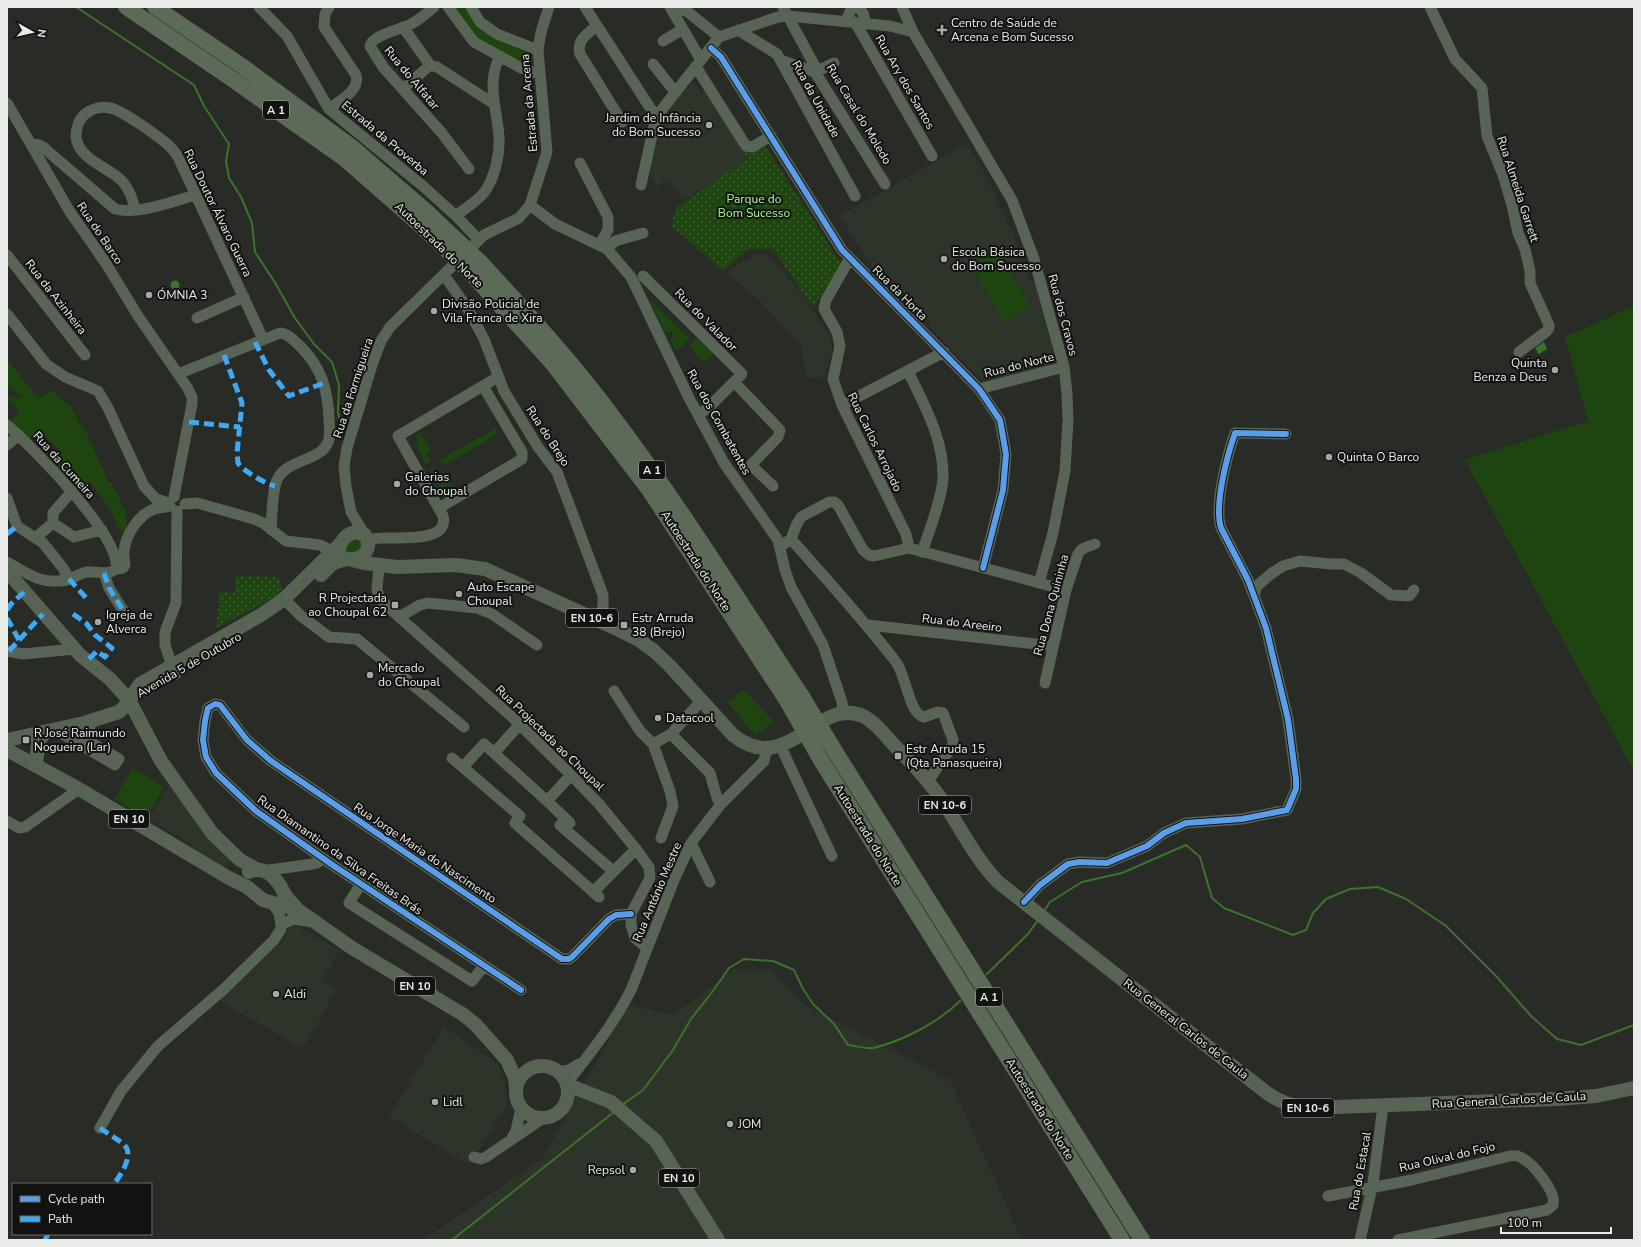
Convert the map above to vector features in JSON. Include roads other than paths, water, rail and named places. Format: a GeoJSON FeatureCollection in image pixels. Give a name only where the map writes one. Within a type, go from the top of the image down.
{"type":"FeatureCollection","features":[{"type":"Feature","properties":{"kind":"highway","name":"Autoestrada do Norte"},"geometry":{"type":"LineString","coordinates":[[126,7],[232,79],[345,159],[423,218]]}},
{"type":"Feature","properties":{"kind":"highway","name":"Autoestrada do Norte"},"geometry":{"type":"LineString","coordinates":[[155,7],[242,66],[340,139],[475,267],[564,355],[613,416],[662,483],[793,697],[836,753],[1142,1240]]}},
{"type":"Feature","properties":{"kind":"highway","name":"Autoestrada do Norte"},"geometry":{"type":"LineString","coordinates":[[793,697],[822,762],[1122,1240]]}},
{"type":"Feature","properties":{"kind":"main road"},"geometry":{"type":"LineString","coordinates":[[367,540],[361,556],[343,551],[356,532],[367,540],[374,559],[379,565]]}},
{"type":"Feature","properties":{"kind":"main road","name":"EN 10-6"},"geometry":{"type":"LineString","coordinates":[[343,551],[364,563],[397,567],[456,565],[480,568],[497,574],[639,640],[654,651],[738,739],[751,746],[774,747]]}},
{"type":"Feature","properties":{"kind":"main road","name":"Avenida 5 de Outubro"},"geometry":{"type":"LineString","coordinates":[[287,602],[321,563],[343,551]]}},
{"type":"Feature","properties":{"kind":"main road","name":"Avenida 5 de Outubro"},"geometry":{"type":"LineString","coordinates":[[7,740],[50,732],[93,721],[119,712],[129,700],[174,670],[199,659],[266,622],[331,565],[343,551]]}},
{"type":"Feature","properties":{"kind":"main road"},"geometry":{"type":"LineString","coordinates":[[7,571],[80,656],[110,679],[129,700],[161,761],[212,833],[240,860],[256,871],[272,876],[279,896],[263,900],[247,887],[221,873]]}},
{"type":"Feature","properties":{"kind":"main road"},"geometry":{"type":"LineString","coordinates":[[774,747],[798,737],[831,717],[843,713]]}},
{"type":"Feature","properties":{"kind":"main road","name":"Rua General Carlos de Caula"},"geometry":{"type":"LineString","coordinates":[[843,713],[855,714],[869,720],[928,781],[988,870],[998,882],[1274,1098],[1292,1106],[1305,1108],[1384,1106],[1596,1096],[1634,1088]]}},
{"type":"Feature","properties":{"kind":"main road"},"geometry":{"type":"LineString","coordinates":[[36,766],[38,743],[50,732]]}},
{"type":"Feature","properties":{"kind":"main road","name":"EN 10"},"geometry":{"type":"LineString","coordinates":[[7,750],[79,788],[221,873]]}},
{"type":"Feature","properties":{"kind":"main road"},"geometry":{"type":"LineString","coordinates":[[221,873],[237,874],[256,871]]}},
{"type":"Feature","properties":{"kind":"main road"},"geometry":{"type":"LineString","coordinates":[[247,887],[245,880],[256,871]]}},
{"type":"Feature","properties":{"kind":"main road","name":"EN 10"},"geometry":{"type":"LineString","coordinates":[[279,896],[352,948],[464,1015],[476,1025],[507,1060],[515,1078],[516,1095],[521,1108]]}},
{"type":"Feature","properties":{"kind":"main road","name":"EN 10"},"geometry":{"type":"LineString","coordinates":[[507,1060],[530,1067],[544,1066],[552,1068],[564,1080],[604,1098],[621,1110],[656,1141],[718,1240]]}},
{"type":"Feature","properties":{"kind":"main road"},"geometry":{"type":"LineString","coordinates":[[516,1088],[522,1075],[530,1067]]}},
{"type":"Feature","properties":{"kind":"main road"},"geometry":{"type":"LineString","coordinates":[[564,1080],[568,1099],[565,1105]]}},
{"type":"Feature","properties":{"kind":"main road","name":"EN 10"},"geometry":{"type":"LineString","coordinates":[[542,1119],[555,1115],[565,1105],[589,1100],[601,1102],[621,1110]]}},
{"type":"Feature","properties":{"kind":"main road"},"geometry":{"type":"LineString","coordinates":[[521,1108],[530,1116],[542,1119]]}},
{"type":"Feature","properties":{"kind":"street"},"geometry":{"type":"LineString","coordinates":[[329,7],[325,14],[324,27],[356,75],[357,82],[354,88],[329,109]]}},
{"type":"Feature","properties":{"kind":"street","name":"Rua do Alfatar"},"geometry":{"type":"LineString","coordinates":[[434,7],[412,24],[399,27],[372,41],[370,46],[383,67],[441,132],[468,169]]}},
{"type":"Feature","properties":{"kind":"street"},"geometry":{"type":"LineString","coordinates":[[448,7],[474,42],[521,68],[539,74]]}},
{"type":"Feature","properties":{"kind":"street"},"geometry":{"type":"LineString","coordinates":[[471,7],[480,22],[497,34],[538,50]]}},
{"type":"Feature","properties":{"kind":"street","name":"Estrada da Arcena"},"geometry":{"type":"LineString","coordinates":[[479,240],[488,232],[519,218],[530,205],[547,152],[546,127],[539,74],[538,50],[541,32],[549,7]]}},
{"type":"Feature","properties":{"kind":"street"},"geometry":{"type":"LineString","coordinates":[[585,7],[656,117]]}},
{"type":"Feature","properties":{"kind":"street"},"geometry":{"type":"LineString","coordinates":[[670,7],[699,63],[746,146],[752,147],[771,136]]}},
{"type":"Feature","properties":{"kind":"street"},"geometry":{"type":"LineString","coordinates":[[676,7],[688,12],[719,37]]}},
{"type":"Feature","properties":{"kind":"street"},"geometry":{"type":"LineString","coordinates":[[852,7],[856,22]]}},
{"type":"Feature","properties":{"kind":"street","name":"Rua Ary dos Santos"},"geometry":{"type":"LineString","coordinates":[[858,7],[863,13],[856,22],[932,156]]}},
{"type":"Feature","properties":{"kind":"street","name":"Rua Almeida Garrett"},"geometry":{"type":"LineString","coordinates":[[1430,7],[1455,58],[1482,88],[1487,136],[1503,175],[1512,205],[1518,233],[1525,249],[1530,270],[1530,283],[1549,325],[1547,331],[1519,352]]}},
{"type":"Feature","properties":{"kind":"street","name":"Estrada da Proverba"},"geometry":{"type":"LineString","coordinates":[[264,9],[287,36],[329,109],[456,216],[479,240]]}},
{"type":"Feature","properties":{"kind":"street"},"geometry":{"type":"LineString","coordinates":[[890,26],[902,9]]}},
{"type":"Feature","properties":{"kind":"street","name":"Rua dos Cravos"},"geometry":{"type":"LineString","coordinates":[[902,9],[913,32],[1012,200],[1034,259],[1064,367],[1068,420],[1065,471],[1053,533],[1039,583]]}},
{"type":"Feature","properties":{"kind":"street"},"geometry":{"type":"LineString","coordinates":[[641,185],[656,117],[719,37],[778,17],[786,11],[890,26],[913,32]]}},
{"type":"Feature","properties":{"kind":"street","name":"Rua Casal do Moledo"},"geometry":{"type":"LineString","coordinates":[[786,11],[817,70],[816,72],[885,184]]}},
{"type":"Feature","properties":{"kind":"street"},"geometry":{"type":"LineString","coordinates":[[596,26],[578,44],[580,54],[622,122]]}},
{"type":"Feature","properties":{"kind":"street"},"geometry":{"type":"LineString","coordinates":[[403,27],[430,65],[437,67],[494,104]]}},
{"type":"Feature","properties":{"kind":"street"},"geometry":{"type":"LineString","coordinates":[[663,40],[683,30]]}},
{"type":"Feature","properties":{"kind":"street","name":"Rua da Unidade"},"geometry":{"type":"LineString","coordinates":[[738,30],[774,52],[780,60],[855,196]]}},
{"type":"Feature","properties":{"kind":"street","name":"Rua da Horta"},"geometry":{"type":"LineString","coordinates":[[711,48],[721,57],[842,250],[979,389],[1000,420],[1006,454],[1004,490],[983,568]]}},
{"type":"Feature","properties":{"kind":"street"},"geometry":{"type":"LineString","coordinates":[[456,216],[486,191],[496,165],[499,137],[494,104],[494,70],[500,56]]}},
{"type":"Feature","properties":{"kind":"street"},"geometry":{"type":"LineString","coordinates":[[780,60],[816,72],[834,63]]}},
{"type":"Feature","properties":{"kind":"street"},"geometry":{"type":"LineString","coordinates":[[653,64],[675,92]]}},
{"type":"Feature","properties":{"kind":"street"},"geometry":{"type":"LineString","coordinates":[[403,89],[430,65]]}},
{"type":"Feature","properties":{"kind":"street","name":"Rua do Barco"},"geometry":{"type":"LineString","coordinates":[[7,103],[70,212],[105,262],[138,316],[187,387],[192,397],[175,504],[176,603],[165,632],[165,645],[174,670]]}},
{"type":"Feature","properties":{"kind":"street","name":"Rua Doutor Álvaro Guerra"},"geometry":{"type":"LineString","coordinates":[[135,210],[133,200],[123,182],[87,156],[79,145],[77,139],[77,127],[82,117],[91,110],[103,108],[115,109],[167,144],[178,157],[263,339]]}},
{"type":"Feature","properties":{"kind":"street"},"geometry":{"type":"LineString","coordinates":[[32,144],[43,147],[116,209],[135,210],[196,195]]}},
{"type":"Feature","properties":{"kind":"street"},"geometry":{"type":"LineString","coordinates":[[580,163],[608,217],[608,230],[603,247]]}},
{"type":"Feature","properties":{"kind":"street","name":"Rua dos Combatentes"},"geometry":{"type":"LineString","coordinates":[[530,205],[555,224],[603,247],[631,277],[698,415],[724,463],[778,540],[785,570],[791,587],[823,645],[842,702],[843,713]]}},
{"type":"Feature","properties":{"kind":"street"},"geometry":{"type":"LineString","coordinates":[[603,247],[615,241],[642,233]]}},
{"type":"Feature","properties":{"kind":"street","name":"Rua da Formigueira"},"geometry":{"type":"LineString","coordinates":[[343,551],[350,527],[351,512],[344,475],[345,458],[358,411],[381,341],[390,327],[479,240]]}},
{"type":"Feature","properties":{"kind":"street","name":"Rua da Azinheira"},"geometry":{"type":"LineString","coordinates":[[7,255],[85,355]]}},
{"type":"Feature","properties":{"kind":"street","name":"Rua Carlos Arrojado"},"geometry":{"type":"LineString","coordinates":[[850,258],[826,300],[824,309],[837,332],[840,346],[833,378],[842,405],[906,534],[909,548]]}},
{"type":"Feature","properties":{"kind":"street","name":"Rua do Brejo"},"geometry":{"type":"LineString","coordinates":[[444,275],[468,309],[481,333],[498,377],[514,408],[538,447],[557,472],[603,595],[603,606],[598,621]]}},
{"type":"Feature","properties":{"kind":"street","name":"Rua do Valador"},"geometry":{"type":"LineString","coordinates":[[643,276],[742,374],[734,382]]}},
{"type":"Feature","properties":{"kind":"street"},"geometry":{"type":"LineString","coordinates":[[197,318],[244,297]]}},
{"type":"Feature","properties":{"kind":"street"},"geometry":{"type":"LineString","coordinates":[[7,314],[46,364],[65,377],[98,391],[108,408],[144,486],[156,499],[175,504]]}},
{"type":"Feature","properties":{"kind":"street"},"geometry":{"type":"LineString","coordinates":[[178,374],[280,333],[287,335],[314,362],[320,373],[327,393],[330,434],[328,443],[322,451],[286,469],[278,477],[270,530]]}},
{"type":"Feature","properties":{"kind":"street"},"geometry":{"type":"LineString","coordinates":[[842,405],[944,352]]}},
{"type":"Feature","properties":{"kind":"street","name":"Rua do Norte"},"geometry":{"type":"LineString","coordinates":[[979,389],[1064,367]]}},
{"type":"Feature","properties":{"kind":"street"},"geometry":{"type":"LineString","coordinates":[[908,371],[934,426],[942,454],[943,479],[937,506],[922,552]]}},
{"type":"Feature","properties":{"kind":"street"},"geometry":{"type":"LineString","coordinates":[[367,540],[384,538],[418,538],[431,534],[440,529],[444,518],[398,436],[498,377]]}},
{"type":"Feature","properties":{"kind":"street"},"geometry":{"type":"LineString","coordinates":[[698,415],[734,382],[780,430],[778,437],[751,465],[773,486]]}},
{"type":"Feature","properties":{"kind":"street"},"geometry":{"type":"LineString","coordinates":[[439,508],[522,459],[522,452],[483,386]]}},
{"type":"Feature","properties":{"kind":"street","name":"Rua da Cumeira"},"geometry":{"type":"LineString","coordinates":[[7,425],[19,435],[72,491],[102,530],[118,562],[116,569]]}},
{"type":"Feature","properties":{"kind":"street"},"geometry":{"type":"LineString","coordinates":[[1024,902],[1040,885],[1068,864],[1080,862],[1107,863],[1147,846],[1164,833],[1186,822],[1242,819],[1287,810],[1296,789],[1288,719],[1266,628],[1248,580],[1221,528],[1218,519],[1225,464],[1234,433],[1286,434]]}},
{"type":"Feature","properties":{"kind":"street"},"geometry":{"type":"LineString","coordinates":[[7,445],[19,435]]}},
{"type":"Feature","properties":{"kind":"street"},"geometry":{"type":"LineString","coordinates":[[53,523],[53,513],[72,491]]}},
{"type":"Feature","properties":{"kind":"street"},"geometry":{"type":"LineString","coordinates":[[7,498],[18,526],[43,543],[63,568],[69,579]]}},
{"type":"Feature","properties":{"kind":"street"},"geometry":{"type":"LineString","coordinates":[[780,547],[791,539],[801,517],[829,502],[834,502],[838,505],[866,554],[877,556],[909,548],[1066,590]]}},
{"type":"Feature","properties":{"kind":"street"},"geometry":{"type":"LineString","coordinates":[[7,562],[40,580],[54,582],[69,579],[87,572],[112,572],[116,569],[123,568],[126,565],[123,553],[126,542],[140,518],[153,510],[175,504],[197,503],[258,521],[286,541],[320,545],[343,551]]}},
{"type":"Feature","properties":{"kind":"street","name":"Rua da Formigueira"},"geometry":{"type":"LineString","coordinates":[[351,512],[367,540]]}},
{"type":"Feature","properties":{"kind":"street"},"geometry":{"type":"LineString","coordinates":[[53,523],[74,537],[102,530]]}},
{"type":"Feature","properties":{"kind":"street"},"geometry":{"type":"LineString","coordinates":[[35,538],[53,523]]}},
{"type":"Feature","properties":{"kind":"street"},"geometry":{"type":"LineString","coordinates":[[791,539],[868,625],[900,667],[912,706],[918,715],[926,717],[941,712],[945,716],[953,745],[928,781]]}},
{"type":"Feature","properties":{"kind":"street"},"geometry":{"type":"LineString","coordinates":[[312,544],[318,551],[321,563]]}},
{"type":"Feature","properties":{"kind":"street","name":"Rua Dona Quininha"},"geometry":{"type":"LineString","coordinates":[[1045,683],[1066,590],[1080,550],[1095,544]]}},
{"type":"Feature","properties":{"kind":"street"},"geometry":{"type":"LineString","coordinates":[[1254,595],[1257,586],[1272,573],[1283,566],[1300,561],[1344,564],[1361,573],[1391,595],[1409,596],[1414,590]]}},
{"type":"Feature","properties":{"kind":"street","name":"Rua Projectada ao Choupal"},"geometry":{"type":"LineString","coordinates":[[379,565],[378,594],[399,618],[520,724],[599,804],[649,867],[650,878],[631,914]]}},
{"type":"Feature","properties":{"kind":"street"},"geometry":{"type":"LineString","coordinates":[[104,573],[109,588],[126,615]]}},
{"type":"Feature","properties":{"kind":"street"},"geometry":{"type":"LineString","coordinates":[[287,602],[328,637],[357,639],[464,727]]}},
{"type":"Feature","properties":{"kind":"street"},"geometry":{"type":"LineString","coordinates":[[399,618],[420,605],[428,603],[477,608],[492,614],[537,645]]}},
{"type":"Feature","properties":{"kind":"street","name":"Rua do Areeiro"},"geometry":{"type":"LineString","coordinates":[[868,625],[1053,646]]}},
{"type":"Feature","properties":{"kind":"street"},"geometry":{"type":"LineString","coordinates":[[7,650],[23,654],[75,650]]}},
{"type":"Feature","properties":{"kind":"street"},"geometry":{"type":"LineString","coordinates":[[614,691],[640,731],[653,744],[670,791],[673,803],[661,838]]}},
{"type":"Feature","properties":{"kind":"street"},"geometry":{"type":"LineString","coordinates":[[653,744],[671,734],[702,700]]}},
{"type":"Feature","properties":{"kind":"street","name":"Rua Diamantino da Silva Freitas Brás"},"geometry":{"type":"LineString","coordinates":[[215,704],[206,711],[203,740],[206,757],[216,773],[256,811],[322,858],[521,990]]}},
{"type":"Feature","properties":{"kind":"street","name":"Rua Jorge Maria do Nascimento"},"geometry":{"type":"LineString","coordinates":[[215,704],[222,708],[247,740],[271,761],[562,959],[569,959],[572,957],[612,916],[631,914]]}},
{"type":"Feature","properties":{"kind":"street"},"geometry":{"type":"LineString","coordinates":[[50,732],[115,765],[118,759],[83,738],[93,721]]}},
{"type":"Feature","properties":{"kind":"street"},"geometry":{"type":"LineString","coordinates":[[494,753],[520,724]]}},
{"type":"Feature","properties":{"kind":"street"},"geometry":{"type":"LineString","coordinates":[[671,734],[710,773],[717,798],[721,804]]}},
{"type":"Feature","properties":{"kind":"street"},"geometry":{"type":"LineString","coordinates":[[463,767],[484,744],[547,801],[565,824],[613,872]]}},
{"type":"Feature","properties":{"kind":"street"},"geometry":{"type":"LineString","coordinates":[[774,747],[832,856]]}},
{"type":"Feature","properties":{"kind":"street","name":"Rua António Mestre"},"geometry":{"type":"LineString","coordinates":[[564,1080],[573,1068],[587,1057],[623,1007],[648,948],[674,880],[691,843],[721,804],[762,764],[774,747]]}},
{"type":"Feature","properties":{"kind":"street"},"geometry":{"type":"LineString","coordinates":[[452,758],[520,816],[515,823],[596,894],[613,872],[636,849]]}},
{"type":"Feature","properties":{"kind":"street"},"geometry":{"type":"LineString","coordinates":[[547,801],[571,775]]}},
{"type":"Feature","properties":{"kind":"street"},"geometry":{"type":"LineString","coordinates":[[7,820],[18,828],[25,827],[79,788]]}},
{"type":"Feature","properties":{"kind":"street"},"geometry":{"type":"LineString","coordinates":[[691,843],[710,882]]}},
{"type":"Feature","properties":{"kind":"street"},"geometry":{"type":"LineString","coordinates":[[256,871],[313,864],[317,863],[322,858]]}},
{"type":"Feature","properties":{"kind":"street"},"geometry":{"type":"LineString","coordinates":[[100,1128],[121,1091],[158,1046],[224,989],[266,950],[278,935],[281,924],[279,913],[279,896],[281,874],[288,866]]}},
{"type":"Feature","properties":{"kind":"street"},"geometry":{"type":"LineString","coordinates":[[361,884],[349,903],[472,981],[484,966]]}},
{"type":"Feature","properties":{"kind":"street"},"geometry":{"type":"LineString","coordinates":[[631,914],[635,938],[648,948]]}},
{"type":"Feature","properties":{"kind":"street"},"geometry":{"type":"LineString","coordinates":[[281,924],[297,919],[314,922]]}},
{"type":"Feature","properties":{"kind":"street","name":"Rua do Estacal"},"geometry":{"type":"LineString","coordinates":[[1360,1240],[1372,1188],[1384,1106]]}},
{"type":"Feature","properties":{"kind":"street"},"geometry":{"type":"LineString","coordinates":[[511,1141],[516,1131],[521,1108]]}},
{"type":"Feature","properties":{"kind":"street"},"geometry":{"type":"LineString","coordinates":[[474,1157],[481,1159],[486,1157],[542,1119]]}},
{"type":"Feature","properties":{"kind":"street","name":"Rua Olival do Fojo"},"geometry":{"type":"LineString","coordinates":[[1328,1196],[1372,1188],[1510,1156],[1519,1156],[1537,1171],[1553,1196],[1553,1205],[1546,1210],[1398,1240]]}},
{"type":"Feature","properties":{"kind":"water"},"geometry":{"type":"Polygon","coordinates":[[[175,280],[180,285],[175,290],[170,285],[175,280]]]}},
{"type":"Feature","properties":{"kind":"water"},"geometry":{"type":"Polygon","coordinates":[[[1544,342],[1547,349],[1539,354],[1535,348],[1544,342]]]}},
{"type":"Feature","properties":{"kind":"waterway"},"geometry":{"type":"LineString","coordinates":[[76,7],[194,85],[204,106],[229,144],[226,161],[229,178],[241,197],[252,223],[255,252],[274,281],[295,318],[314,344],[332,362],[339,385],[338,413],[342,427]]}},
{"type":"Feature","properties":{"kind":"waterway"},"geometry":{"type":"LineString","coordinates":[[1044,911],[1050,902],[1082,882],[1122,873],[1186,845],[1200,857],[1212,898],[1224,908],[1293,935],[1306,930],[1313,913],[1326,899],[1350,889],[1378,887],[1406,899],[1446,926],[1496,976],[1531,1016],[1557,1039],[1581,1045],[1634,1025]]}},
{"type":"Feature","properties":{"kind":"waterway"},"geometry":{"type":"LineString","coordinates":[[987,974],[1028,934],[1038,920]]}},
{"type":"Feature","properties":{"kind":"waterway"},"geometry":{"type":"LineString","coordinates":[[622,1105],[643,1090],[673,1050],[691,1019],[729,968],[744,959],[773,961],[794,970],[803,989],[813,1004],[834,1024],[848,1045],[873,1048],[896,1041],[920,1030],[942,1016],[960,1001]]}},
{"type":"Feature","properties":{"kind":"waterway"},"geometry":{"type":"LineString","coordinates":[[452,1240],[614,1112]]}},
{"type":"Feature","properties":{"kind":"place","name":"Centro de Saúde de Arcena e Bom Sucesso"},"geometry":{"type":"Point","coordinates":[942,30]}},
{"type":"Feature","properties":{"kind":"place","name":"Jardim de Infância do Bom Sucesso"},"geometry":{"type":"Point","coordinates":[709,125]}},
{"type":"Feature","properties":{"kind":"place","name":"Escola Básica do Bom Sucesso"},"geometry":{"type":"Point","coordinates":[944,259]}},
{"type":"Feature","properties":{"kind":"place","name":"ÓMNIA 3"},"geometry":{"type":"Point","coordinates":[149,295]}},
{"type":"Feature","properties":{"kind":"place","name":"Divisão Policial de Vila Franca de Xira"},"geometry":{"type":"Point","coordinates":[434,311]}},
{"type":"Feature","properties":{"kind":"place","name":"Quinta Benza a Deus"},"geometry":{"type":"Point","coordinates":[1555,370]}},
{"type":"Feature","properties":{"kind":"place","name":"Quinta O Barco"},"geometry":{"type":"Point","coordinates":[1329,457]}},
{"type":"Feature","properties":{"kind":"place","name":"Galerias do Choupal"},"geometry":{"type":"Point","coordinates":[397,484]}},
{"type":"Feature","properties":{"kind":"place","name":"Auto Escape Choupal"},"geometry":{"type":"Point","coordinates":[459,594]}},
{"type":"Feature","properties":{"kind":"place","name":"R Projectada ao Choupal 62"},"geometry":{"type":"Point","coordinates":[395,605]}},
{"type":"Feature","properties":{"kind":"place","name":"Igreja de Alverca"},"geometry":{"type":"Point","coordinates":[98,622]}},
{"type":"Feature","properties":{"kind":"place","name":"Estr Arruda 38 (Brejo)"},"geometry":{"type":"Point","coordinates":[624,625]}},
{"type":"Feature","properties":{"kind":"place","name":"Mercado do Choupal"},"geometry":{"type":"Point","coordinates":[370,675]}},
{"type":"Feature","properties":{"kind":"place","name":"Datacool"},"geometry":{"type":"Point","coordinates":[658,718]}},
{"type":"Feature","properties":{"kind":"place","name":"R José Raimundo Nogueira (Lar)"},"geometry":{"type":"Point","coordinates":[26,740]}},
{"type":"Feature","properties":{"kind":"place","name":"Estr Arruda 15 (Qta Panasqueira)"},"geometry":{"type":"Point","coordinates":[898,756]}},
{"type":"Feature","properties":{"kind":"place","name":"Aldi"},"geometry":{"type":"Point","coordinates":[276,994]}},
{"type":"Feature","properties":{"kind":"place","name":"Lidl"},"geometry":{"type":"Point","coordinates":[435,1102]}},
{"type":"Feature","properties":{"kind":"place","name":"JOM"},"geometry":{"type":"Point","coordinates":[730,1124]}},
{"type":"Feature","properties":{"kind":"place","name":"Repsol"},"geometry":{"type":"Point","coordinates":[633,1170]}},
{"type":"Feature","properties":{"kind":"park label","name":"Parque do Bom Sucesso"},"geometry":{"type":"Point","coordinates":[754,206]}}]}
